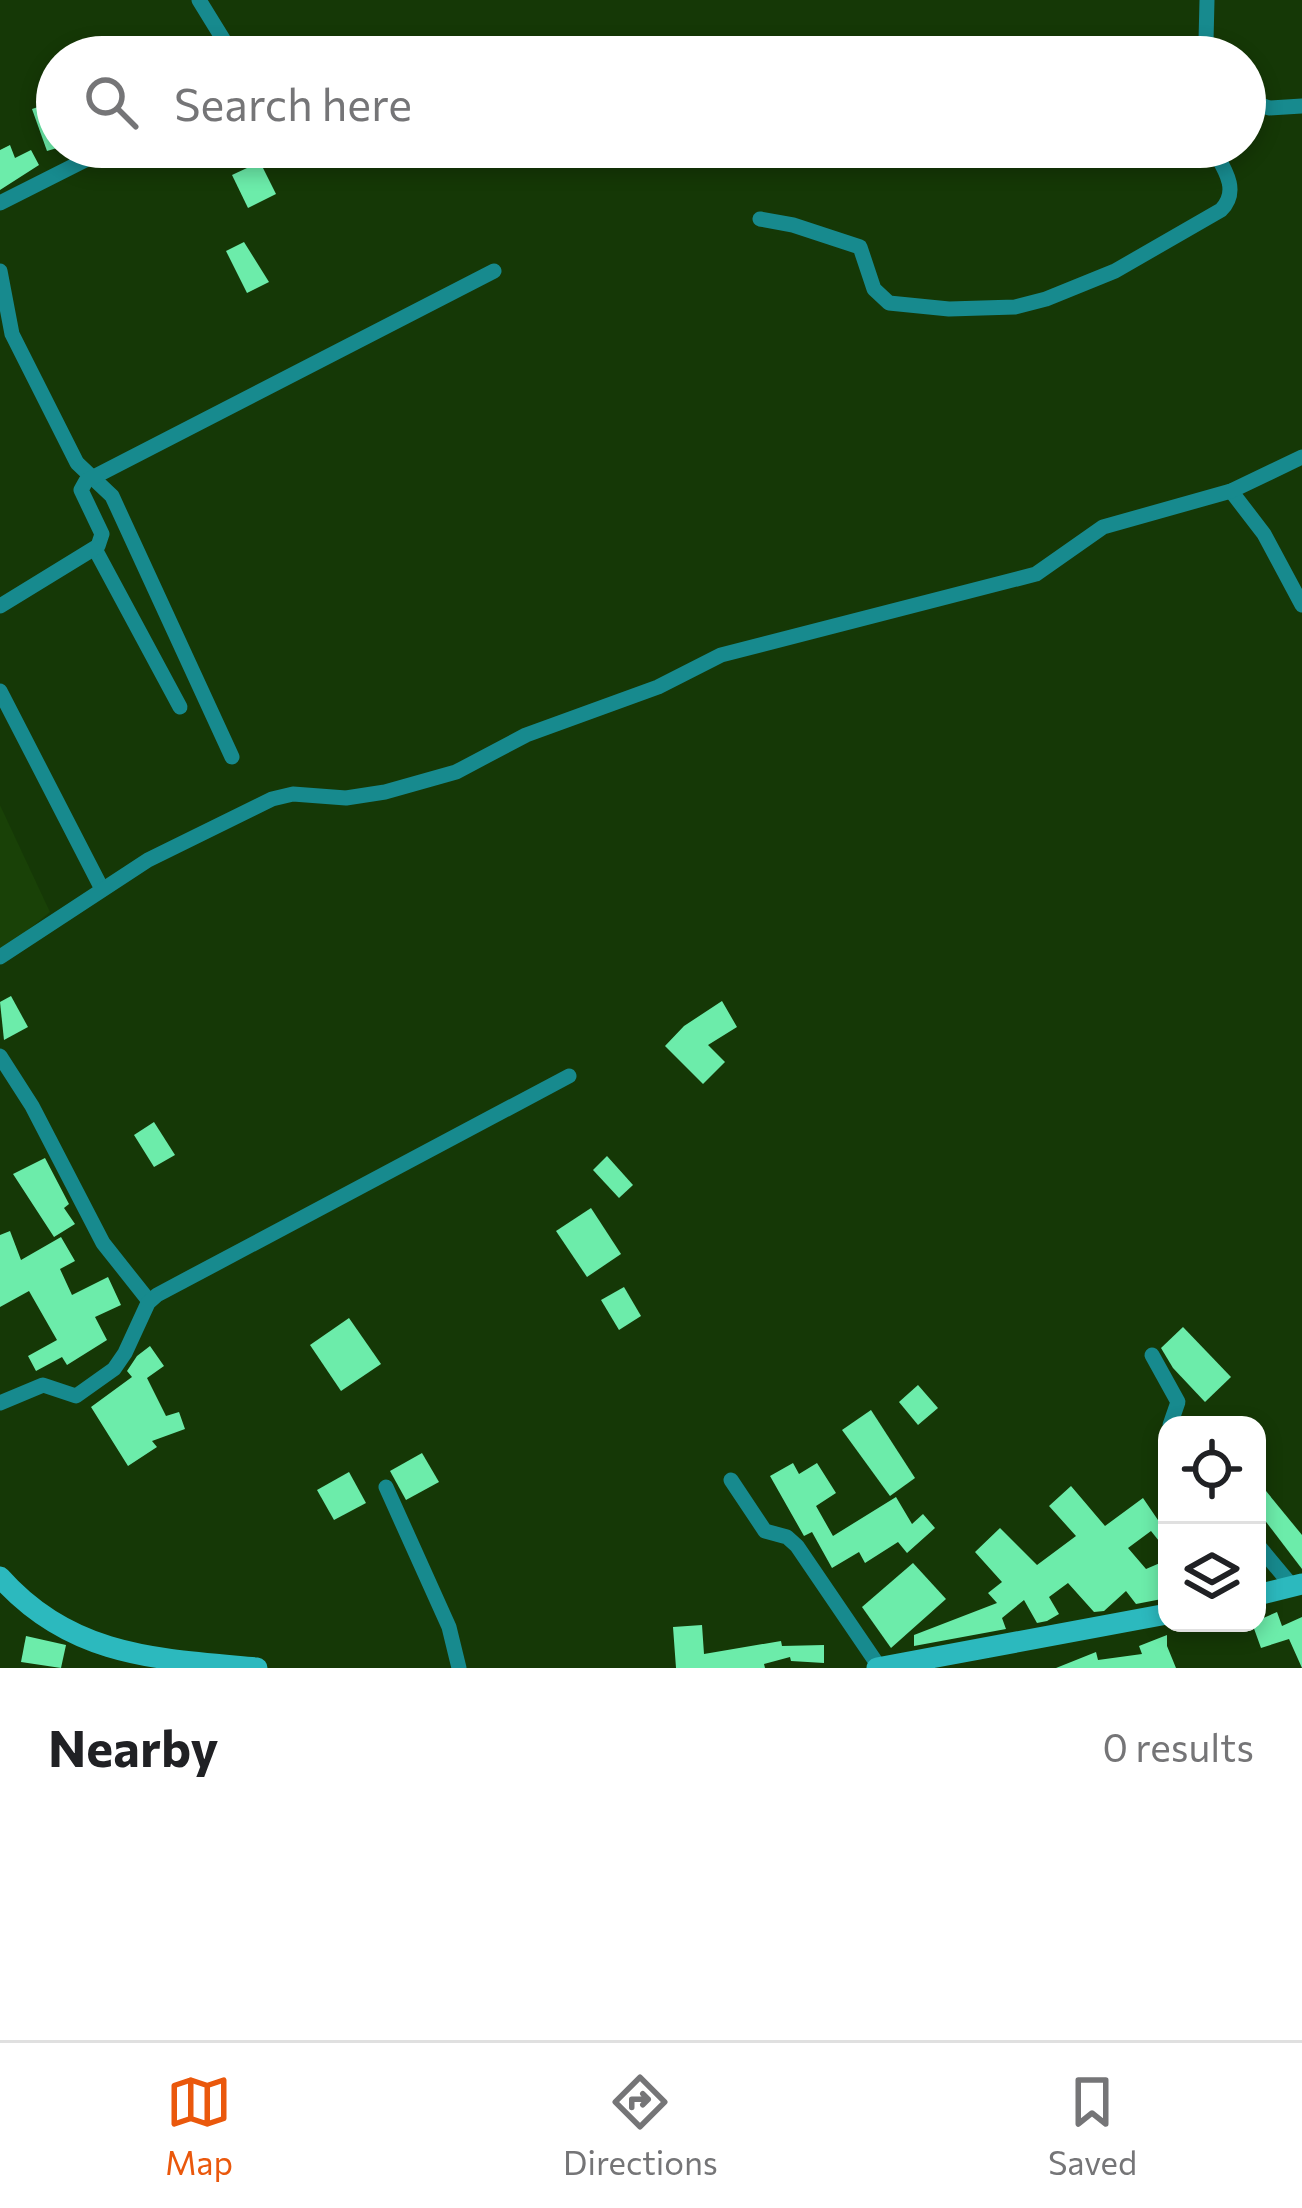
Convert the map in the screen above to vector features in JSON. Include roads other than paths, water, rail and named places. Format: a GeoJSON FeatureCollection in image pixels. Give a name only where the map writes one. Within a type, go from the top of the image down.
{"type":"FeatureCollection","features":[{"type":"Feature","properties":{"kind":"street"},"geometry":{"type":"LineString","coordinates":[[1206,36],[1207,0]]}},
{"type":"Feature","properties":{"kind":"street"},"geometry":{"type":"LineString","coordinates":[[206,2],[222,36]]}},
{"type":"Feature","properties":{"kind":"street"},"geometry":{"type":"LineString","coordinates":[[1266,107],[1302,106]]}},
{"type":"Feature","properties":{"kind":"street"},"geometry":{"type":"LineString","coordinates":[[0,203],[69,168]]}},
{"type":"Feature","properties":{"kind":"street"},"geometry":{"type":"LineString","coordinates":[[760,219],[860,248],[874,289],[889,303],[949,309],[1015,307],[1115,271],[1221,210],[1230,199],[1221,168]]}},
{"type":"Feature","properties":{"kind":"street"},"geometry":{"type":"LineString","coordinates":[[0,271],[12,334],[77,464],[112,496],[232,757]]}},
{"type":"Feature","properties":{"kind":"street"},"geometry":{"type":"LineString","coordinates":[[0,605],[95,549],[102,534],[82,490],[93,477],[494,272]]}},
{"type":"Feature","properties":{"kind":"street"},"geometry":{"type":"LineString","coordinates":[[0,956],[148,860],[272,799],[293,794],[346,798],[456,772],[526,735],[658,687],[721,655],[1036,574],[1103,527],[1232,491],[1302,457]]}},
{"type":"Feature","properties":{"kind":"street"},"geometry":{"type":"LineString","coordinates":[[1232,491],[1264,534],[1302,605]]}},
{"type":"Feature","properties":{"kind":"street"},"geometry":{"type":"LineString","coordinates":[[95,549],[180,707]]}},
{"type":"Feature","properties":{"kind":"street"},"geometry":{"type":"LineString","coordinates":[[0,691],[102,889]]}},
{"type":"Feature","properties":{"kind":"street"},"geometry":{"type":"LineString","coordinates":[[0,1056],[32,1106],[93,1227],[149,1301]]}},
{"type":"Feature","properties":{"kind":"street"},"geometry":{"type":"LineString","coordinates":[[0,1403],[43,1385],[69,1396],[82,1394],[121,1361],[149,1301],[569,1076]]}},
{"type":"Feature","properties":{"kind":"street"},"geometry":{"type":"LineString","coordinates":[[1152,1354],[1178,1402],[1173,1416]]}},
{"type":"Feature","properties":{"kind":"street"},"geometry":{"type":"LineString","coordinates":[[730,1480],[765,1532],[787,1537],[796,1546],[878,1668],[943,1662],[1158,1616]]}},
{"type":"Feature","properties":{"kind":"street"},"geometry":{"type":"LineString","coordinates":[[386,1487],[449,1627],[459,1668]]}},
{"type":"Feature","properties":{"kind":"street"},"geometry":{"type":"LineString","coordinates":[[1266,1553],[1297,1585]]}},
{"type":"Feature","properties":{"kind":"street"},"geometry":{"type":"LineString","coordinates":[[0,1577],[21,1600],[75,1636],[140,1655],[256,1668]]}},
{"type":"Feature","properties":{"kind":"street"},"geometry":{"type":"LineString","coordinates":[[1266,1593],[1297,1585]]}}]}
